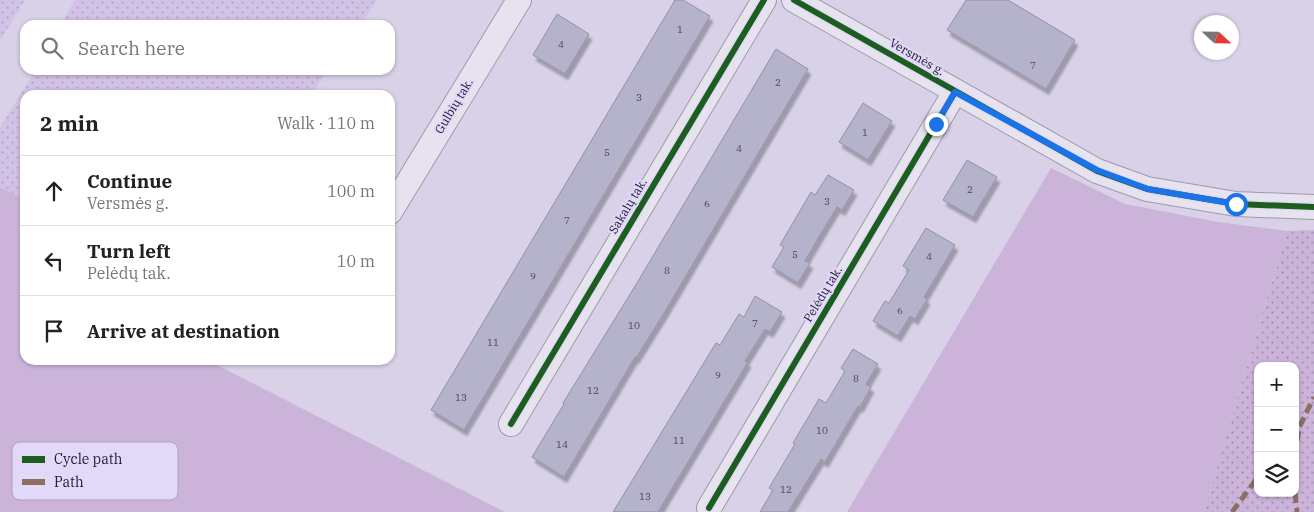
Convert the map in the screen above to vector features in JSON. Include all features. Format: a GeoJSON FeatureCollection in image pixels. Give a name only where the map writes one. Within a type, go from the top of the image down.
{"type":"FeatureCollection","features":[{"type":"Feature","properties":{"kind":"street","name":"Gulbių tak."},"geometry":{"type":"LineString","coordinates":[[395,204],[519,0]]}},
{"type":"Feature","properties":{"kind":"street","name":"Sakalų tak."},"geometry":{"type":"LineString","coordinates":[[511,424],[764,0]]}},
{"type":"Feature","properties":{"kind":"street","name":"Versmės g."},"geometry":{"type":"LineString","coordinates":[[794,0],[1097,170],[1148,189],[1236,204],[1314,207]]}},
{"type":"Feature","properties":{"kind":"street","name":"Pelėdų tak."},"geometry":{"type":"LineString","coordinates":[[709,508],[955,92]]}},
{"type":"Feature","properties":{"kind":"shaded area"},"geometry":{"type":"Polygon","coordinates":[[[0,0],[25,0],[0,41],[0,0]]]}},
{"type":"Feature","properties":{"kind":"shaded area"},"geometry":{"type":"Polygon","coordinates":[[[75,0],[377,0],[363,20],[63,20],[75,0]]]}},
{"type":"Feature","properties":{"kind":"shaded area"},"geometry":{"type":"Polygon","coordinates":[[[32,75],[325,75],[314,90],[23,90],[32,75]]]}},
{"type":"Feature","properties":{"kind":"shaded area"},"geometry":{"type":"Polygon","coordinates":[[[20,95],[20,197],[0,187],[0,128],[20,95]]]}},
{"type":"Feature","properties":{"kind":"shaded area"},"geometry":{"type":"Polygon","coordinates":[[[1051,168],[1125,204],[1218,222],[1287,231],[1204,512],[847,512],[1051,168]]]}},
{"type":"Feature","properties":{"kind":"shaded area"},"geometry":{"type":"Polygon","coordinates":[[[0,187],[20,197],[20,365],[217,365],[505,512],[0,512],[0,187]]]}},
{"type":"Feature","properties":{"kind":"shaded area"},"geometry":{"type":"Polygon","coordinates":[[[1314,230],[1314,512],[1204,512],[1287,231],[1314,230]]]}},
{"type":"Feature","properties":{"kind":"building"},"geometry":{"type":"Polygon","coordinates":[[[675,0],[683,0],[710,16],[464,430],[431,410],[675,0]]]}},
{"type":"Feature","properties":{"kind":"building"},"geometry":{"type":"Polygon","coordinates":[[[966,0],[1008,0],[1075,40],[1046,89],[947,30],[966,0]]]}},
{"type":"Feature","properties":{"kind":"building"},"geometry":{"type":"Polygon","coordinates":[[[557,14],[589,34],[565,74],[533,55],[557,14]]]}},
{"type":"Feature","properties":{"kind":"building"},"geometry":{"type":"Polygon","coordinates":[[[776,49],[808,69],[664,313],[635,357],[564,477],[532,457],[776,49]]]}},
{"type":"Feature","properties":{"kind":"building"},"geometry":{"type":"Polygon","coordinates":[[[863,103],[892,121],[868,160],[839,142],[863,103]]]}},
{"type":"Feature","properties":{"kind":"building"},"geometry":{"type":"Polygon","coordinates":[[[967,160],[997,177],[973,217],[943,200],[967,160]]]}},
{"type":"Feature","properties":{"kind":"building"},"geometry":{"type":"Polygon","coordinates":[[[828,175],[854,190],[842,210],[837,207],[817,240],[805,261],[810,263],[798,283],[772,267],[784,247],[780,245],[811,192],[815,195],[828,175]]]}},
{"type":"Feature","properties":{"kind":"building"},"geometry":{"type":"Polygon","coordinates":[[[926,228],[955,245],[924,297],[927,299],[915,319],[910,316],[898,336],[873,321],[885,301],[889,303],[909,270],[903,266],[926,228]]]}},
{"type":"Feature","properties":{"kind":"building"},"geometry":{"type":"Polygon","coordinates":[[[755,296],[782,312],[770,332],[765,329],[745,361],[748,362],[658,512],[613,512],[716,343],[720,345],[739,314],[744,317],[755,296]]]}},
{"type":"Feature","properties":{"kind":"building"},"geometry":{"type":"Polygon","coordinates":[[[853,349],[878,364],[866,384],[871,387],[860,407],[858,406],[825,462],[821,459],[788,512],[760,512],[773,490],[769,488],[795,444],[793,443],[819,399],[826,403],[845,371],[841,368],[853,349]]]}},
{"type":"Feature","properties":{"kind":"marked path"},"geometry":{"type":"LineString","coordinates":[[1296,452],[1299,428],[1314,397]]}},
{"type":"Feature","properties":{"kind":"marked path"},"geometry":{"type":"LineString","coordinates":[[1232,512],[1254,482]]}},
{"type":"Feature","properties":{"kind":"marked path"},"geometry":{"type":"LineString","coordinates":[[1295,497],[1297,512]]}},
{"type":"Feature","properties":{"kind":"cycle path"},"geometry":{"type":"LineString","coordinates":[[511,424],[764,0]]}},
{"type":"Feature","properties":{"kind":"cycle path"},"geometry":{"type":"LineString","coordinates":[[794,0],[1097,171],[1147,189],[1236,204],[1314,207]]}},
{"type":"Feature","properties":{"kind":"cycle path"},"geometry":{"type":"LineString","coordinates":[[709,508],[955,92]]}},
{"type":"Feature","properties":{"kind":"route"},"geometry":{"type":"LineString","coordinates":[[936,124],[955,92],[1097,170],[1148,189],[1236,204]]}}]}
